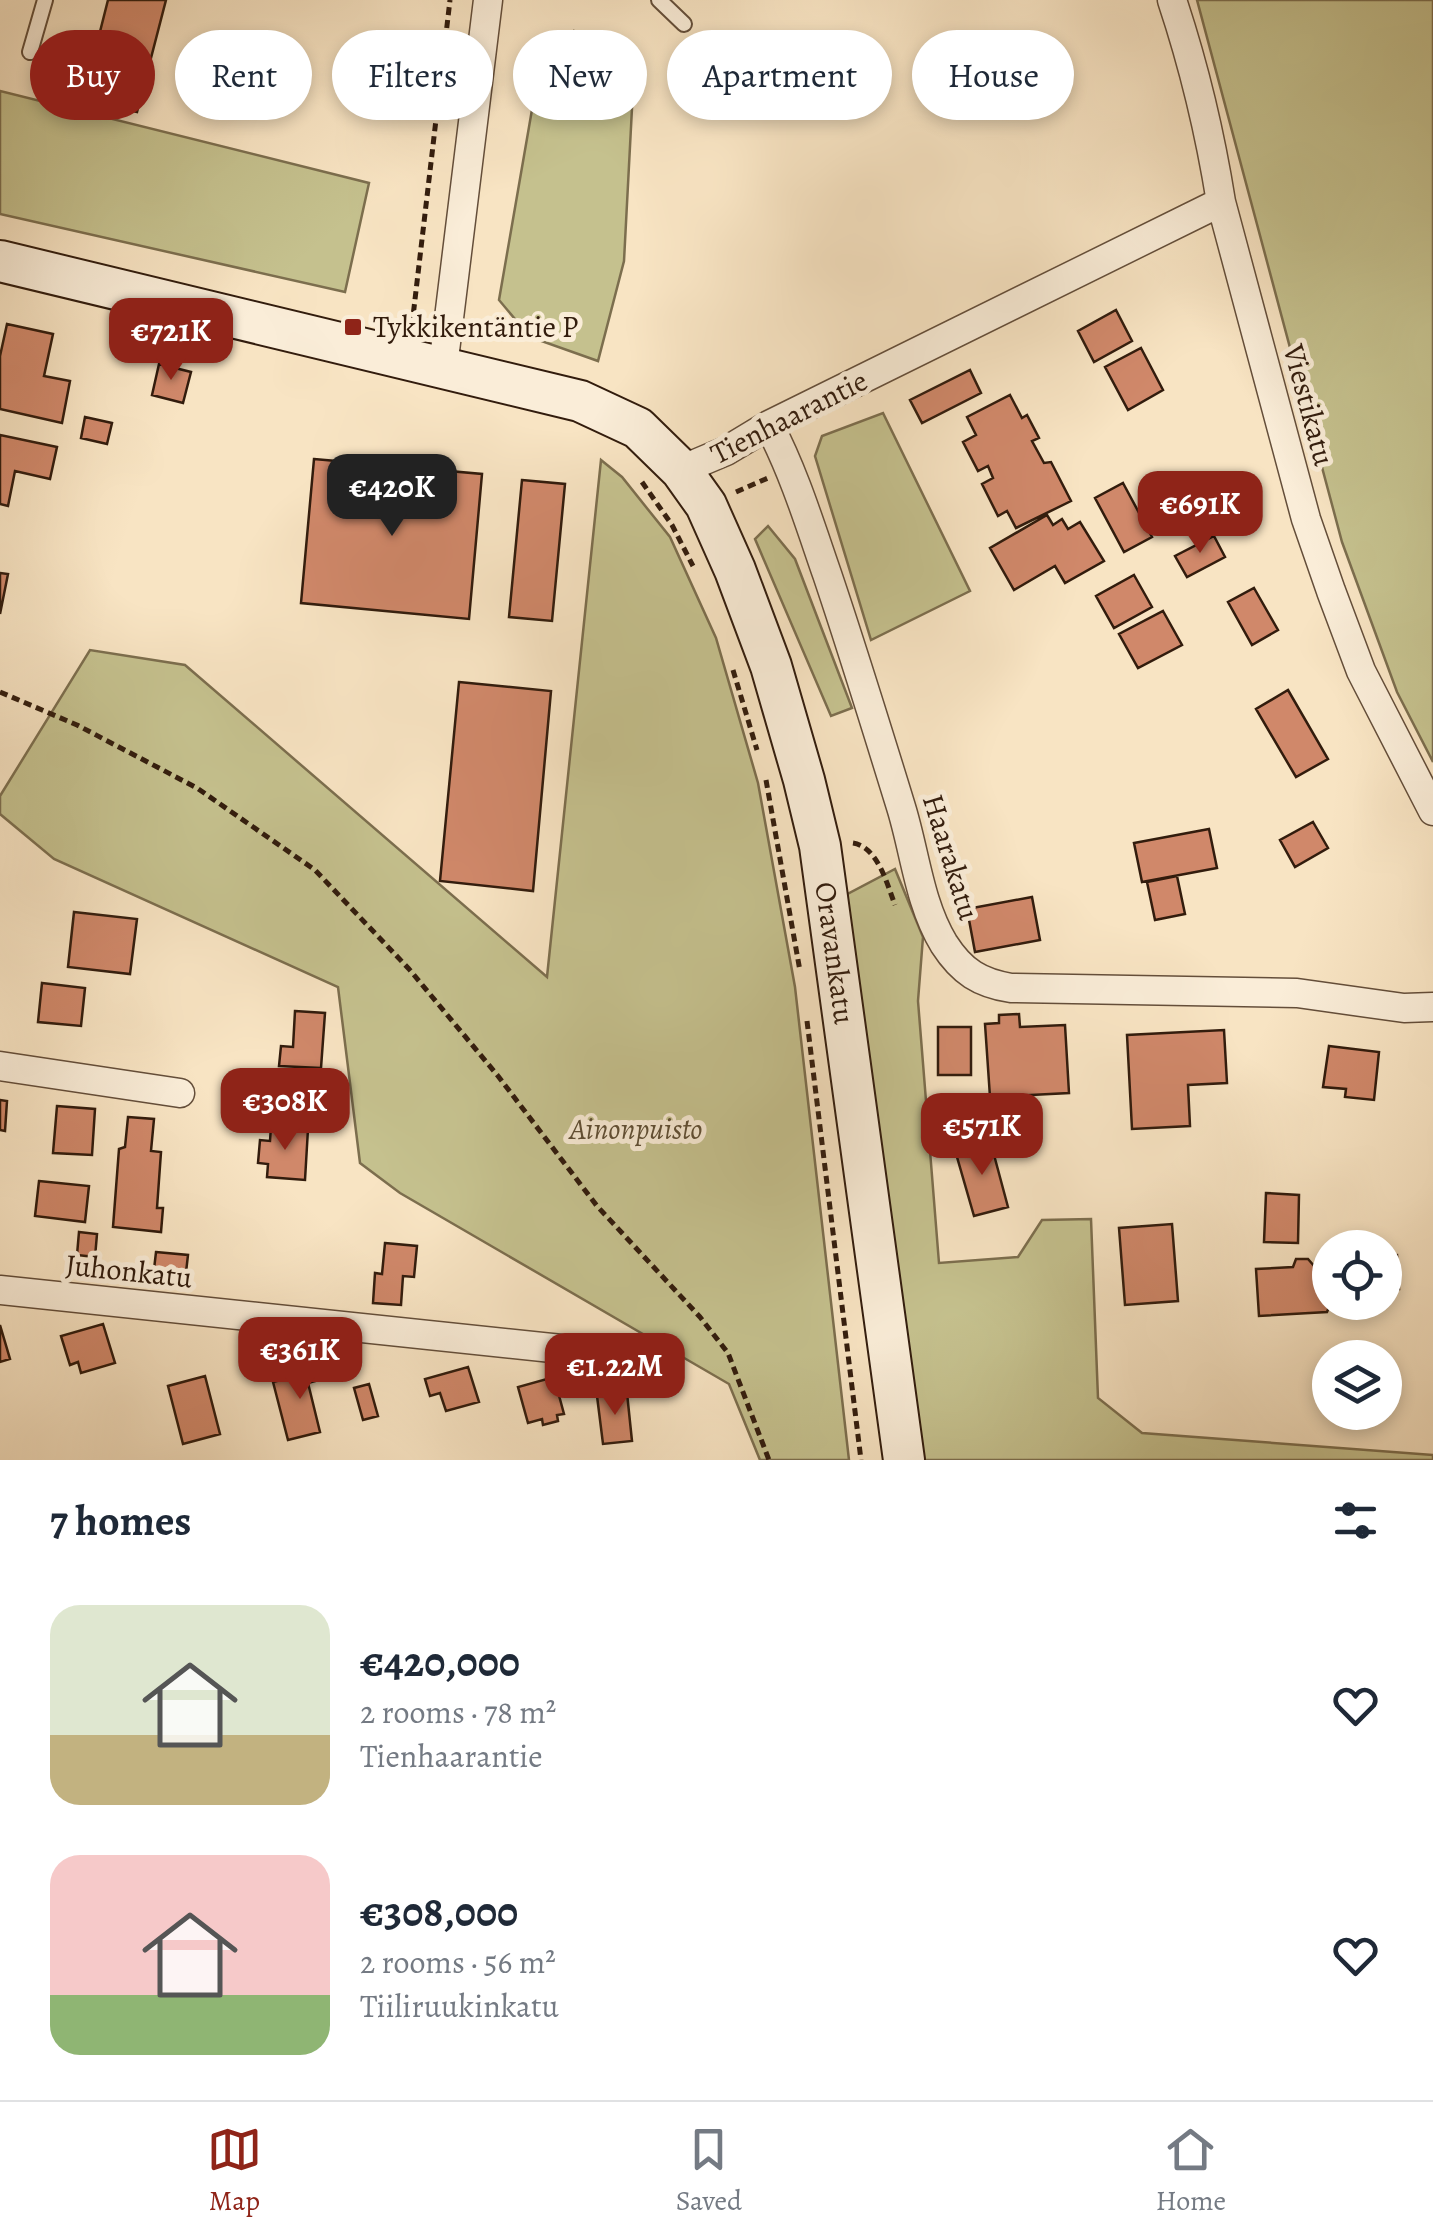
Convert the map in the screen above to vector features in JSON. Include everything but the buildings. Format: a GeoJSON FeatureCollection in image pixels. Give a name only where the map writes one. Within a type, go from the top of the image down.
{"type":"FeatureCollection","features":[{"type":"Feature","properties":{"kind":"street"},"geometry":{"type":"LineString","coordinates":[[425,362],[488,0]]}},
{"type":"Feature","properties":{"kind":"street","name":"Viestikatu"},"geometry":{"type":"LineString","coordinates":[[1172,0],[1193,64],[1221,202],[1301,502],[1361,671],[1433,810]]}},
{"type":"Feature","properties":{"kind":"street","name":"Tienhaarantie"},"geometry":{"type":"LineString","coordinates":[[0,261],[580,401],[638,428],[680,470],[726,451],[769,425],[1221,202]]}},
{"type":"Feature","properties":{"kind":"street","name":"Haarakatu"},"geometry":{"type":"LineString","coordinates":[[769,425],[791,468],[840,613],[903,813],[930,918],[946,948],[965,969],[986,984],[1012,988],[1297,993],[1404,1008],[1433,1007]]}},
{"type":"Feature","properties":{"kind":"street","name":"Oravankatu"},"geometry":{"type":"LineString","coordinates":[[680,470],[706,505],[765,650],[820,846],[904,1460]]}},
{"type":"Feature","properties":{"kind":"street"},"geometry":{"type":"LineString","coordinates":[[0,1066],[180,1093]]}},
{"type":"Feature","properties":{"kind":"street","name":"Juhonkatu"},"geometry":{"type":"LineString","coordinates":[[0,1290],[609,1354]]}},
{"type":"Feature","properties":{"kind":"lane"},"geometry":{"type":"LineString","coordinates":[[36,30],[45,0]]}},
{"type":"Feature","properties":{"kind":"lane"},"geometry":{"type":"LineString","coordinates":[[659,0],[684,24]]}},
{"type":"Feature","properties":{"kind":"path"},"geometry":{"type":"LineString","coordinates":[[425,362],[450,0]]}},
{"type":"Feature","properties":{"kind":"path"},"geometry":{"type":"LineString","coordinates":[[638,478],[672,526],[694,567]]}},
{"type":"Feature","properties":{"kind":"path"},"geometry":{"type":"LineString","coordinates":[[732,666],[766,781],[800,971]]}},
{"type":"Feature","properties":{"kind":"path"},"geometry":{"type":"LineString","coordinates":[[0,692],[78,725],[197,788],[315,870],[409,969],[498,1076],[597,1206],[700,1317],[728,1354],[769,1460]]}},
{"type":"Feature","properties":{"kind":"path"},"geometry":{"type":"LineString","coordinates":[[780,853],[850,842],[861,844],[875,858],[896,907]]}},
{"type":"Feature","properties":{"kind":"path"},"geometry":{"type":"LineString","coordinates":[[806,1010],[861,1460]]}},
{"type":"Feature","properties":{"kind":"green space"},"geometry":{"type":"Polygon","coordinates":[[[1197,0],[1433,0],[1433,762],[1397,692],[1342,542],[1197,0]]]}},
{"type":"Feature","properties":{"kind":"green space"},"geometry":{"type":"Polygon","coordinates":[[[0,91],[30,98],[30,120],[116,120],[369,183],[345,292],[0,214],[0,91]]]}},
{"type":"Feature","properties":{"kind":"green space"},"geometry":{"type":"Polygon","coordinates":[[[530,120],[631,120],[624,261],[598,361],[530,337],[499,300],[530,120]]]}},
{"type":"Feature","properties":{"kind":"green space"},"geometry":{"type":"Polygon","coordinates":[[[883,413],[970,591],[871,640],[815,456],[822,436],[883,413]]]}},
{"type":"Feature","properties":{"kind":"green space","name":"Ainonpuisto"},"geometry":{"type":"Polygon","coordinates":[[[601,460],[622,477],[670,537],[716,638],[758,783],[795,987],[849,1460],[760,1460],[729,1384],[400,1193],[360,1163],[338,987],[54,859],[0,814],[0,796],[90,650],[185,665],[547,977],[601,460]]]}},
{"type":"Feature","properties":{"kind":"green space"},"geometry":{"type":"Polygon","coordinates":[[[768,526],[795,559],[852,708],[831,716],[755,539],[768,526]]]}},
{"type":"Feature","properties":{"kind":"green space"},"geometry":{"type":"Polygon","coordinates":[[[895,869],[923,937],[918,1001],[939,1263],[1018,1257],[1042,1220],[1091,1219],[1098,1398],[1142,1433],[1433,1455],[1433,1460],[921,1460],[840,898],[895,869]]]}},
{"type":"Feature","properties":{"kind":"place","name":"Tykkikentäntie P"},"geometry":{"type":"Point","coordinates":[353,327]}}]}
